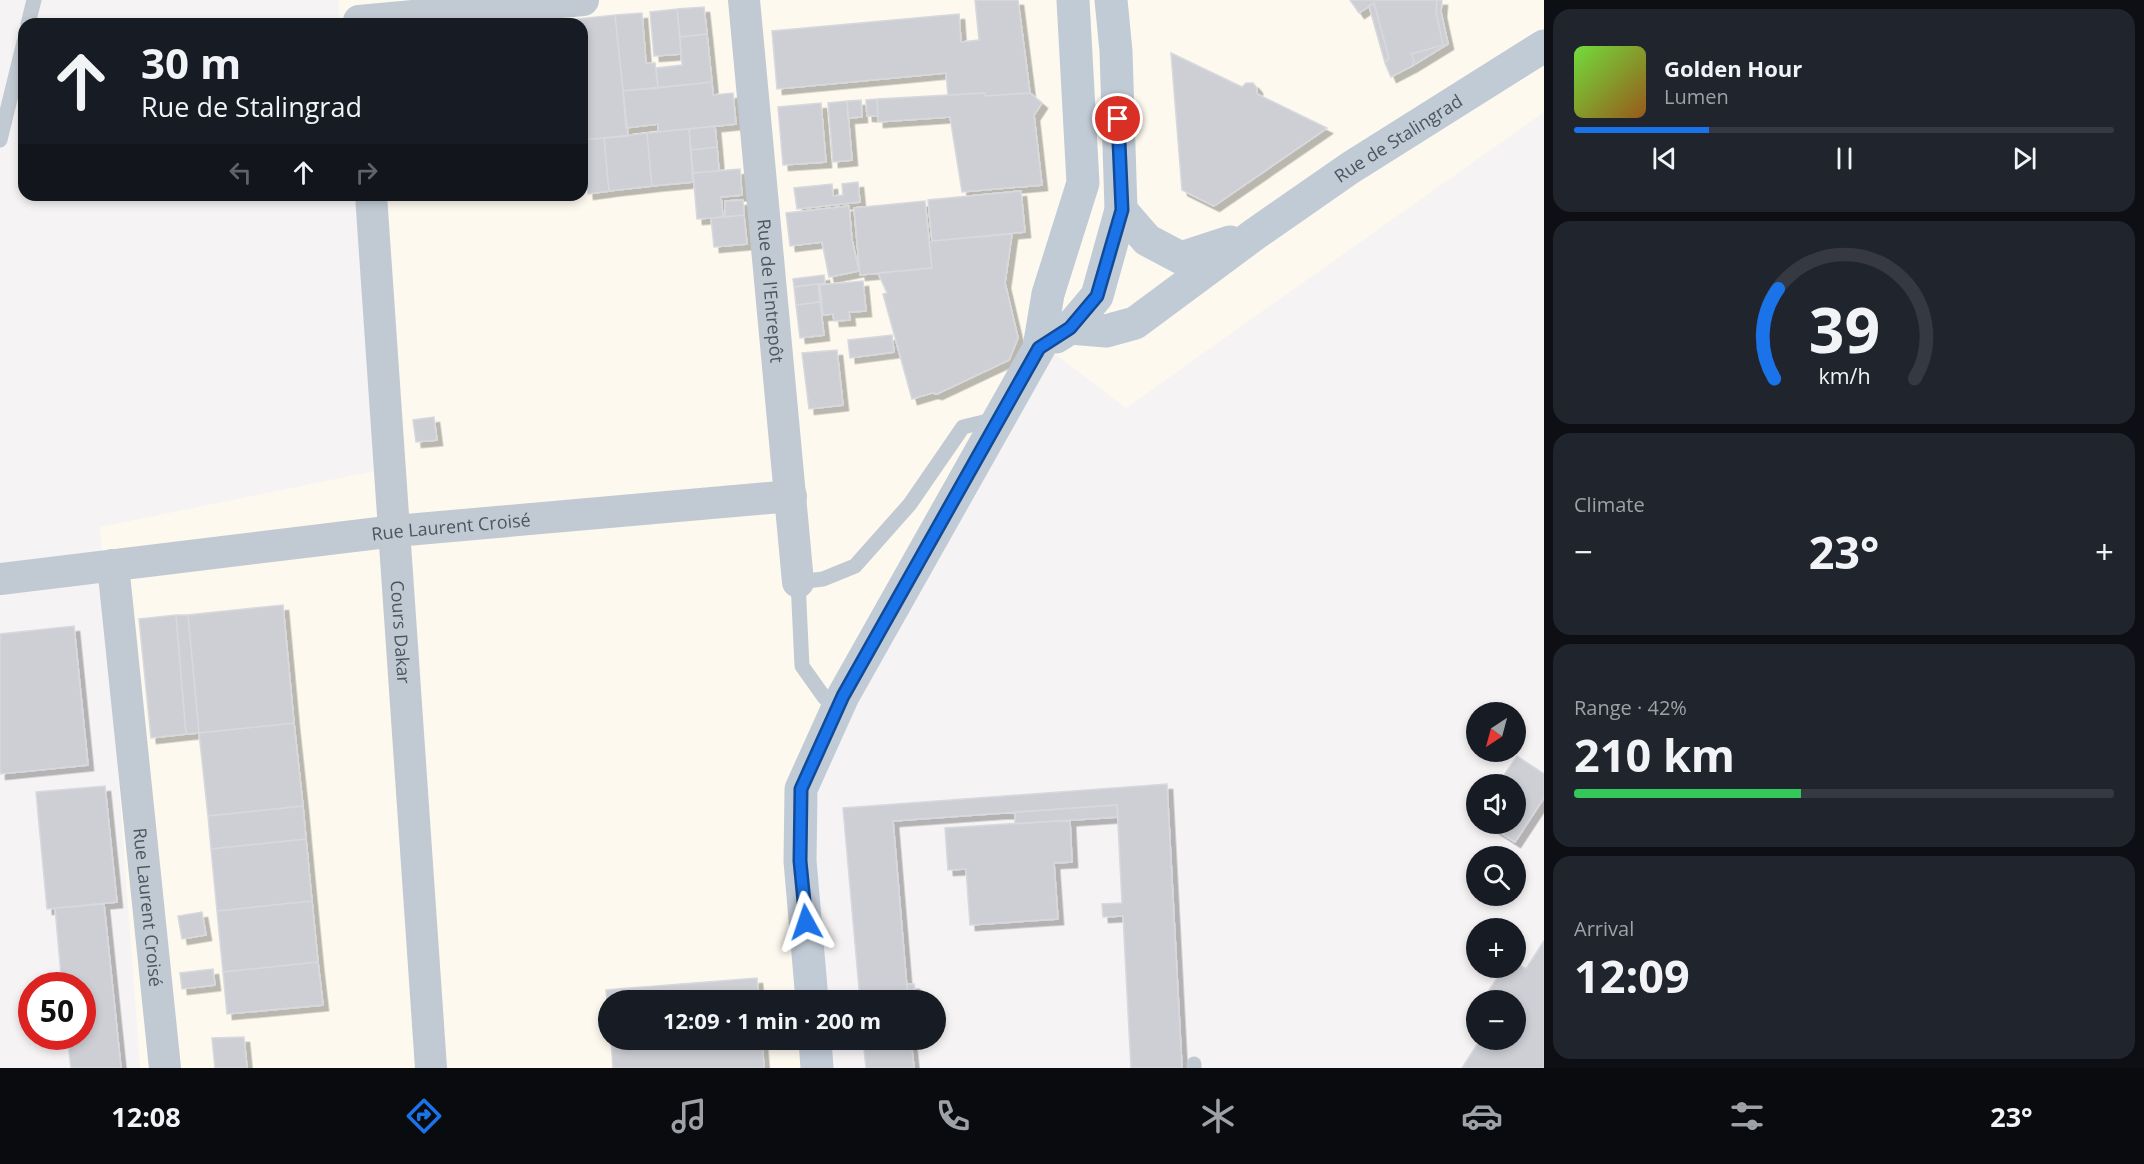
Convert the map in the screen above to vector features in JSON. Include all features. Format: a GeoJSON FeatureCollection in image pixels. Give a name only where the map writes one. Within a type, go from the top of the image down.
{"type":"FeatureCollection","features":[{"type":"Feature","properties":{"kind":"main road"},"geometry":{"type":"LineString","coordinates":[[811,990],[800,861],[801,789],[837,709],[1039,348],[1048,294],[1083,183],[1073,0]]}},
{"type":"Feature","properties":{"kind":"main road"},"geometry":{"type":"LineString","coordinates":[[1039,348],[1070,328],[1097,296],[1122,210],[1116,51],[1111,0]]}},
{"type":"Feature","properties":{"kind":"main road","name":"Rue de Stalingrad"},"geometry":{"type":"LineString","coordinates":[[1070,328],[1106,331],[1136,323],[1255,234],[1350,168],[1544,45]]}},
{"type":"Feature","properties":{"kind":"main road","name":"Rue de Stalingrad"},"geometry":{"type":"LineString","coordinates":[[1122,210],[1147,240],[1181,258],[1255,234]]}},
{"type":"Feature","properties":{"kind":"main road"},"geometry":{"type":"LineString","coordinates":[[816,1050],[817,1068]]}},
{"type":"Feature","properties":{"kind":"street"},"geometry":{"type":"LineString","coordinates":[[358,15],[583,0]]}},
{"type":"Feature","properties":{"kind":"street","name":"Rue de l'Entrepôt"},"geometry":{"type":"LineString","coordinates":[[744,0],[798,582]]}},
{"type":"Feature","properties":{"kind":"street","name":"Cours Dakar"},"geometry":{"type":"LineString","coordinates":[[371,201],[430,1068]]}},
{"type":"Feature","properties":{"kind":"street","name":"Rue Laurent Croisé"},"geometry":{"type":"LineString","coordinates":[[0,579],[395,531],[791,496]]}},
{"type":"Feature","properties":{"kind":"street","name":"Rue Laurent Croisé"},"geometry":{"type":"LineString","coordinates":[[113,565],[165,1068]]}},
{"type":"Feature","properties":{"kind":"lane"},"geometry":{"type":"LineString","coordinates":[[30,18],[34,0]]}},
{"type":"Feature","properties":{"kind":"lane"},"geometry":{"type":"LineString","coordinates":[[0,140],[18,66]]}},
{"type":"Feature","properties":{"kind":"lane"},"geometry":{"type":"LineString","coordinates":[[837,709],[824,697],[802,666],[798,582],[823,579],[855,566],[910,504],[963,427],[1001,417]]}},
{"type":"Feature","properties":{"kind":"shaded area"},"geometry":{"type":"Polygon","coordinates":[[[338,0],[1544,0],[1544,112],[1126,408],[1031,336],[786,786],[802,990],[598,990],[598,1050],[808,1050],[809,1068],[140,1068],[100,527],[379,470],[356,201],[588,201],[588,18],[340,18],[338,0]]]}},
{"type":"Feature","properties":{"kind":"building"},"geometry":{"type":"Polygon","coordinates":[[[975,0],[1018,0],[1030,93],[985,96],[985,93],[948,95],[946,73],[777,89],[772,31],[959,14],[961,42],[979,40],[975,0]]]}},
{"type":"Feature","properties":{"kind":"building"},"geometry":{"type":"Polygon","coordinates":[[[1350,0],[1437,0],[1436,12],[1443,45],[1411,54],[1414,60],[1412,66],[1391,77],[1385,63],[1389,58],[1374,3],[1359,13],[1350,0]]]}},
{"type":"Feature","properties":{"kind":"building"},"geometry":{"type":"Polygon","coordinates":[[[1437,0],[1442,0],[1441,12],[1448,44],[1412,66],[1414,60],[1411,54],[1443,45],[1436,12],[1437,0]]]}},
{"type":"Feature","properties":{"kind":"building"},"geometry":{"type":"Polygon","coordinates":[[[1374,3],[1389,58],[1385,63],[1369,6],[1374,3]]]}},
{"type":"Feature","properties":{"kind":"building"},"geometry":{"type":"Polygon","coordinates":[[[704,7],[707,34],[680,37],[677,9],[704,7]]]}},
{"type":"Feature","properties":{"kind":"building"},"geometry":{"type":"Polygon","coordinates":[[[677,9],[681,54],[654,56],[650,12],[677,9]]]}},
{"type":"Feature","properties":{"kind":"building"},"geometry":{"type":"Polygon","coordinates":[[[642,13],[646,63],[655,63],[658,88],[623,91],[615,15],[642,13]]]}},
{"type":"Feature","properties":{"kind":"building"},"geometry":{"type":"Polygon","coordinates":[[[615,15],[628,136],[588,139],[587,18],[615,15]]]}},
{"type":"Feature","properties":{"kind":"building"},"geometry":{"type":"Polygon","coordinates":[[[707,34],[712,82],[658,88],[656,68],[682,65],[680,37],[707,34]]]}},
{"type":"Feature","properties":{"kind":"building"},"geometry":{"type":"Polygon","coordinates":[[[1171,53],[1242,87],[1246,83],[1253,83],[1257,88],[1257,94],[1327,128],[1214,206],[1182,190],[1171,53]]]}},
{"type":"Feature","properties":{"kind":"building"},"geometry":{"type":"Polygon","coordinates":[[[712,82],[713,95],[733,93],[736,124],[658,132],[658,124],[626,128],[623,91],[712,82]]]}},
{"type":"Feature","properties":{"kind":"building"},"geometry":{"type":"Polygon","coordinates":[[[985,93],[985,96],[1030,93],[1042,103],[1034,115],[1042,185],[962,192],[950,117],[878,122],[877,99],[985,93]]]}},
{"type":"Feature","properties":{"kind":"building"},"geometry":{"type":"Polygon","coordinates":[[[877,99],[878,116],[867,116],[866,100],[877,99]]]}},
{"type":"Feature","properties":{"kind":"building"},"geometry":{"type":"Polygon","coordinates":[[[861,100],[862,117],[848,118],[847,101],[861,100]]]}},
{"type":"Feature","properties":{"kind":"building"},"geometry":{"type":"Polygon","coordinates":[[[847,101],[852,160],[833,162],[828,103],[847,101]]]}},
{"type":"Feature","properties":{"kind":"building"},"geometry":{"type":"Polygon","coordinates":[[[821,103],[826,162],[783,165],[778,107],[821,103]]]}},
{"type":"Feature","properties":{"kind":"building"},"geometry":{"type":"Polygon","coordinates":[[[715,126],[717,147],[691,150],[689,129],[715,126]]]}},
{"type":"Feature","properties":{"kind":"building"},"geometry":{"type":"Polygon","coordinates":[[[689,129],[693,182],[652,186],[647,133],[689,129]]]}},
{"type":"Feature","properties":{"kind":"building"},"geometry":{"type":"Polygon","coordinates":[[[647,133],[652,186],[609,191],[604,138],[647,133]]]}},
{"type":"Feature","properties":{"kind":"building"},"geometry":{"type":"Polygon","coordinates":[[[604,138],[609,191],[588,194],[588,139],[604,138]]]}},
{"type":"Feature","properties":{"kind":"building"},"geometry":{"type":"Polygon","coordinates":[[[717,147],[719,171],[693,173],[691,150],[717,147]]]}},
{"type":"Feature","properties":{"kind":"building"},"geometry":{"type":"Polygon","coordinates":[[[740,169],[742,195],[721,197],[723,217],[697,219],[693,173],[740,169]]]}},
{"type":"Feature","properties":{"kind":"building"},"geometry":{"type":"Polygon","coordinates":[[[858,182],[860,202],[797,209],[794,188],[832,184],[833,196],[843,195],[842,184],[858,182]]]}},
{"type":"Feature","properties":{"kind":"building"},"geometry":{"type":"Polygon","coordinates":[[[1021,191],[1025,232],[932,241],[928,200],[1021,191]]]}},
{"type":"Feature","properties":{"kind":"building"},"geometry":{"type":"Polygon","coordinates":[[[743,200],[744,215],[725,217],[725,201],[743,200]]]}},
{"type":"Feature","properties":{"kind":"building"},"geometry":{"type":"Polygon","coordinates":[[[925,201],[932,268],[860,275],[854,208],[925,201]]]}},
{"type":"Feature","properties":{"kind":"building"},"geometry":{"type":"Polygon","coordinates":[[[849,206],[852,240],[859,271],[829,277],[822,242],[790,246],[786,213],[849,206]]]}},
{"type":"Feature","properties":{"kind":"building"},"geometry":{"type":"Polygon","coordinates":[[[744,215],[747,244],[714,247],[711,218],[744,215]]]}},
{"type":"Feature","properties":{"kind":"building"},"geometry":{"type":"Polygon","coordinates":[[[1012,234],[1005,283],[1018,338],[1009,360],[937,394],[932,393],[912,399],[883,294],[887,293],[878,273],[932,268],[929,243],[932,241],[1012,234]]]}},
{"type":"Feature","properties":{"kind":"building"},"geometry":{"type":"Polygon","coordinates":[[[824,275],[825,283],[794,287],[793,279],[824,275]]]}},
{"type":"Feature","properties":{"kind":"building"},"geometry":{"type":"Polygon","coordinates":[[[863,281],[866,311],[849,312],[850,320],[834,321],[833,314],[823,315],[820,285],[863,281]]]}},
{"type":"Feature","properties":{"kind":"building"},"geometry":{"type":"Polygon","coordinates":[[[818,284],[820,302],[796,305],[794,287],[818,284]]]}},
{"type":"Feature","properties":{"kind":"building"},"geometry":{"type":"Polygon","coordinates":[[[820,302],[824,335],[800,338],[796,305],[820,302]]]}},
{"type":"Feature","properties":{"kind":"building"},"geometry":{"type":"Polygon","coordinates":[[[892,335],[894,352],[850,358],[848,340],[892,335]]]}},
{"type":"Feature","properties":{"kind":"building"},"geometry":{"type":"Polygon","coordinates":[[[837,350],[843,405],[809,409],[802,353],[837,350]]]}},
{"type":"Feature","properties":{"kind":"building"},"geometry":{"type":"Polygon","coordinates":[[[434,417],[437,440],[416,442],[413,420],[434,417]]]}},
{"type":"Feature","properties":{"kind":"building"},"geometry":{"type":"Polygon","coordinates":[[[283,605],[294,723],[199,733],[188,615],[283,605]]]}},
{"type":"Feature","properties":{"kind":"building"},"geometry":{"type":"Polygon","coordinates":[[[176,615],[188,615],[199,733],[186,734],[176,615]]]}},
{"type":"Feature","properties":{"kind":"building"},"geometry":{"type":"Polygon","coordinates":[[[176,615],[186,734],[151,738],[139,619],[176,615]]]}},
{"type":"Feature","properties":{"kind":"building"},"geometry":{"type":"Polygon","coordinates":[[[74,626],[88,765],[0,774],[0,634],[74,626]]]}},
{"type":"Feature","properties":{"kind":"building"},"geometry":{"type":"Polygon","coordinates":[[[294,723],[303,806],[208,816],[199,733],[294,723]]]}},
{"type":"Feature","properties":{"kind":"building"},"geometry":{"type":"Polygon","coordinates":[[[1513,762],[1526,762],[1544,774],[1544,798],[1526,825],[1526,774],[1505,774],[1513,762]]]}},
{"type":"Feature","properties":{"kind":"building"},"geometry":{"type":"Polygon","coordinates":[[[1167,784],[1182,1068],[1131,1068],[1123,916],[1103,917],[1102,904],[1122,903],[1117,805],[893,821],[907,990],[859,990],[843,808],[1167,784]]]}},
{"type":"Feature","properties":{"kind":"building"},"geometry":{"type":"Polygon","coordinates":[[[105,786],[117,902],[47,909],[36,792],[105,786]]]}},
{"type":"Feature","properties":{"kind":"building"},"geometry":{"type":"Polygon","coordinates":[[[1117,805],[1118,817],[1015,824],[1015,812],[1117,805]]]}},
{"type":"Feature","properties":{"kind":"building"},"geometry":{"type":"Polygon","coordinates":[[[303,806],[306,839],[211,849],[208,816],[303,806]]]}},
{"type":"Feature","properties":{"kind":"building"},"geometry":{"type":"Polygon","coordinates":[[[1070,820],[1072,862],[1054,863],[1058,919],[970,925],[966,869],[948,870],[945,828],[1070,820]]]}},
{"type":"Feature","properties":{"kind":"building"},"geometry":{"type":"Polygon","coordinates":[[[1503,834],[1520,834],[1515,842],[1503,834]]]}},
{"type":"Feature","properties":{"kind":"building"},"geometry":{"type":"Polygon","coordinates":[[[306,839],[312,901],[217,911],[211,849],[306,839]]]}},
{"type":"Feature","properties":{"kind":"building"},"geometry":{"type":"Polygon","coordinates":[[[312,901],[318,962],[223,972],[217,911],[312,901]]]}},
{"type":"Feature","properties":{"kind":"building"},"geometry":{"type":"Polygon","coordinates":[[[104,904],[121,1068],[71,1068],[69,1050],[96,1050],[96,972],[61,972],[55,908],[104,904]]]}},
{"type":"Feature","properties":{"kind":"building"},"geometry":{"type":"Polygon","coordinates":[[[202,912],[206,935],[182,939],[178,916],[202,912]]]}},
{"type":"Feature","properties":{"kind":"building"},"geometry":{"type":"Polygon","coordinates":[[[1544,941],[1544,1068],[1462,1068],[1474,1050],[1526,1050],[1526,990],[1489,990],[1497,978],[1526,978],[1526,969],[1544,941]]]}},
{"type":"Feature","properties":{"kind":"building"},"geometry":{"type":"Polygon","coordinates":[[[318,962],[323,1005],[227,1014],[223,972],[318,962]]]}},
{"type":"Feature","properties":{"kind":"building"},"geometry":{"type":"Polygon","coordinates":[[[213,969],[215,985],[182,989],[180,973],[213,969]]]}},
{"type":"Feature","properties":{"kind":"building"},"geometry":{"type":"Polygon","coordinates":[[[757,978],[758,990],[606,990],[757,978]]]}},
{"type":"Feature","properties":{"kind":"building"},"geometry":{"type":"Polygon","coordinates":[[[907,984],[914,984],[915,990],[907,990],[907,984]]]}},
{"type":"Feature","properties":{"kind":"building"},"geometry":{"type":"Polygon","coordinates":[[[244,1037],[247,1068],[215,1068],[212,1038],[244,1037]]]}},
{"type":"Feature","properties":{"kind":"building"},"geometry":{"type":"Polygon","coordinates":[[[612,1050],[763,1050],[764,1068],[613,1068],[612,1050]]]}},
{"type":"Feature","properties":{"kind":"building"},"geometry":{"type":"Polygon","coordinates":[[[864,1050],[912,1050],[914,1068],[866,1068],[864,1050]]]}},
{"type":"Feature","properties":{"kind":"route"},"geometry":{"type":"LineString","coordinates":[[806,922],[800,861],[801,789],[843,696],[1039,348],[1070,328],[1097,296],[1122,210],[1118,119]]}}]}
